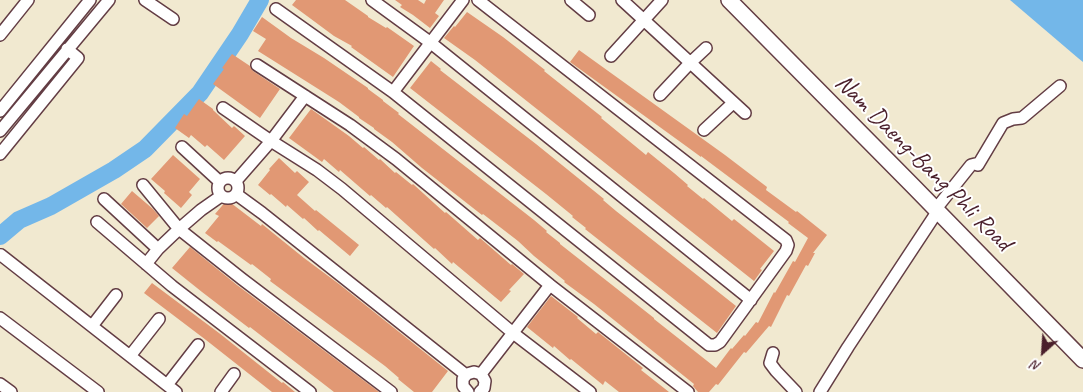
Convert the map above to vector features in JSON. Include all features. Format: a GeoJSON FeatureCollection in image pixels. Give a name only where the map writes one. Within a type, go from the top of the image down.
{"type":"FeatureCollection","features":[{"type":"Feature","properties":{"kind":"main road","name":"Nam Daeng-Bang Phli Road"},"geometry":{"type":"LineString","coordinates":[[729,0],[1083,360]]}},
{"type":"Feature","properties":{"kind":"street"},"geometry":{"type":"LineString","coordinates":[[0,35],[28,0]]}},
{"type":"Feature","properties":{"kind":"street"},"geometry":{"type":"LineString","coordinates":[[0,111],[90,0]]}},
{"type":"Feature","properties":{"kind":"street"},"geometry":{"type":"LineString","coordinates":[[0,130],[108,0]]}},
{"type":"Feature","properties":{"kind":"street"},"geometry":{"type":"LineString","coordinates":[[145,0],[173,19]]}},
{"type":"Feature","properties":{"kind":"street"},"geometry":{"type":"LineString","coordinates":[[372,0],[431,42],[752,300]]}},
{"type":"Feature","properties":{"kind":"street"},"geometry":{"type":"LineString","coordinates":[[393,92],[463,0],[471,0]]}},
{"type":"Feature","properties":{"kind":"street"},"geometry":{"type":"LineString","coordinates":[[276,9],[393,92],[709,345],[715,345],[720,342],[786,251],[788,245],[786,240],[478,0]]}},
{"type":"Feature","properties":{"kind":"street"},"geometry":{"type":"LineString","coordinates":[[571,0],[589,15]]}},
{"type":"Feature","properties":{"kind":"street"},"geometry":{"type":"LineString","coordinates":[[622,0],[745,113]]}},
{"type":"Feature","properties":{"kind":"street"},"geometry":{"type":"LineString","coordinates":[[611,56],[662,0]]}},
{"type":"Feature","properties":{"kind":"street"},"geometry":{"type":"LineString","coordinates":[[660,94],[706,48]]}},
{"type":"Feature","properties":{"kind":"street"},"geometry":{"type":"LineString","coordinates":[[0,154],[78,58],[67,49]]}},
{"type":"Feature","properties":{"kind":"street"},"geometry":{"type":"LineString","coordinates":[[257,65],[350,125],[396,159],[550,285],[688,392]]}},
{"type":"Feature","properties":{"kind":"street"},"geometry":{"type":"LineString","coordinates":[[820,392],[936,211],[971,165],[978,165],[1003,123],[1022,118],[1060,86]]}},
{"type":"Feature","properties":{"kind":"street"},"geometry":{"type":"LineString","coordinates":[[236,181],[272,141],[305,96]]}},
{"type":"Feature","properties":{"kind":"street"},"geometry":{"type":"LineString","coordinates":[[704,130],[733,103]]}},
{"type":"Feature","properties":{"kind":"street"},"geometry":{"type":"LineString","coordinates":[[223,108],[317,170],[342,189],[513,333],[590,392]]}},
{"type":"Feature","properties":{"kind":"street"},"geometry":{"type":"LineString","coordinates":[[182,147],[220,182]]}},
{"type":"Feature","properties":{"kind":"street"},"geometry":{"type":"LineString","coordinates":[[228,178],[236,181],[239,186],[236,194],[231,198],[221,196],[218,188],[220,182],[228,178]]}},
{"type":"Feature","properties":{"kind":"street"},"geometry":{"type":"LineString","coordinates":[[143,185],[180,229],[250,285],[391,392]]}},
{"type":"Feature","properties":{"kind":"street"},"geometry":{"type":"LineString","coordinates":[[236,194],[466,375]]}},
{"type":"Feature","properties":{"kind":"street"},"geometry":{"type":"LineString","coordinates":[[146,264],[180,229],[201,210],[221,196]]}},
{"type":"Feature","properties":{"kind":"street"},"geometry":{"type":"LineString","coordinates":[[104,199],[158,250]]}},
{"type":"Feature","properties":{"kind":"street"},"geometry":{"type":"LineString","coordinates":[[97,222],[146,264],[310,392]]}},
{"type":"Feature","properties":{"kind":"street"},"geometry":{"type":"LineString","coordinates":[[0,256],[171,388],[198,345]]}},
{"type":"Feature","properties":{"kind":"street"},"geometry":{"type":"LineString","coordinates":[[481,374],[550,285]]}},
{"type":"Feature","properties":{"kind":"street"},"geometry":{"type":"LineString","coordinates":[[92,326],[116,295]]}},
{"type":"Feature","properties":{"kind":"street"},"geometry":{"type":"LineString","coordinates":[[0,318],[98,392]]}},
{"type":"Feature","properties":{"kind":"street"},"geometry":{"type":"LineString","coordinates":[[130,356],[158,319]]}},
{"type":"Feature","properties":{"kind":"street"},"geometry":{"type":"LineString","coordinates":[[773,353],[770,363],[796,392]]}},
{"type":"Feature","properties":{"kind":"street"},"geometry":{"type":"LineString","coordinates":[[467,392],[464,389],[463,382],[466,375],[470,372],[481,374],[485,380],[483,391]]}},
{"type":"Feature","properties":{"kind":"street"},"geometry":{"type":"LineString","coordinates":[[221,392],[234,374]]}},
{"type":"Feature","properties":{"kind":"street"},"geometry":{"type":"LineString","coordinates":[[0,384],[10,392]]}},
{"type":"Feature","properties":{"kind":"water"},"geometry":{"type":"Polygon","coordinates":[[[1010,0],[1083,0],[1083,62],[1078,58],[1010,0]]]}},
{"type":"Feature","properties":{"kind":"building"},"geometry":{"type":"Polygon","coordinates":[[[296,0],[345,0],[414,46],[393,77],[292,5],[296,0]]]}},
{"type":"Feature","properties":{"kind":"building"},"geometry":{"type":"Polygon","coordinates":[[[395,0],[418,0],[424,4],[426,0],[444,0],[435,13],[439,16],[430,28],[400,7],[402,5],[395,0]]]}},
{"type":"Feature","properties":{"kind":"building"},"geometry":{"type":"Polygon","coordinates":[[[467,12],[545,70],[646,155],[648,152],[703,199],[732,221],[734,219],[774,251],[760,269],[762,270],[754,281],[475,60],[444,38],[467,12]]]}},
{"type":"Feature","properties":{"kind":"building"},"geometry":{"type":"Polygon","coordinates":[[[262,17],[368,88],[716,368],[731,348],[745,336],[756,322],[758,323],[774,292],[793,261],[795,262],[808,238],[701,156],[570,62],[579,50],[725,155],[767,187],[766,190],[797,211],[827,235],[813,253],[815,253],[789,296],[787,295],[771,327],[769,326],[746,353],[744,352],[718,385],[716,384],[709,392],[698,392],[693,386],[694,384],[564,282],[518,241],[422,168],[374,128],[339,102],[258,51],[266,39],[253,31],[262,17]]]}},
{"type":"Feature","properties":{"kind":"building"},"geometry":{"type":"Polygon","coordinates":[[[232,54],[280,89],[260,118],[213,84],[232,54]]]}},
{"type":"Feature","properties":{"kind":"building"},"geometry":{"type":"Polygon","coordinates":[[[431,61],[736,306],[717,333],[585,229],[573,216],[546,194],[410,88],[431,61]]]}},
{"type":"Feature","properties":{"kind":"building"},"geometry":{"type":"Polygon","coordinates":[[[199,99],[213,109],[232,128],[234,126],[245,136],[224,160],[207,145],[205,147],[191,135],[189,138],[175,128],[184,114],[187,116],[199,99]]]}},
{"type":"Feature","properties":{"kind":"building"},"geometry":{"type":"Polygon","coordinates":[[[311,109],[380,159],[395,173],[413,184],[478,240],[480,238],[524,274],[501,302],[453,262],[452,264],[387,207],[370,196],[340,170],[339,172],[324,159],[322,162],[289,138],[311,109]]]}},
{"type":"Feature","properties":{"kind":"building"},"geometry":{"type":"Polygon","coordinates":[[[173,155],[200,179],[189,192],[192,195],[181,208],[151,179],[173,155]]]}},
{"type":"Feature","properties":{"kind":"building"},"geometry":{"type":"Polygon","coordinates":[[[279,158],[295,173],[297,171],[309,182],[297,195],[359,245],[350,256],[304,218],[287,205],[286,207],[258,185],[279,158]]]}},
{"type":"Feature","properties":{"kind":"building"},"geometry":{"type":"Polygon","coordinates":[[[132,191],[159,216],[147,228],[121,204],[132,191]]]}},
{"type":"Feature","properties":{"kind":"building"},"geometry":{"type":"Polygon","coordinates":[[[227,200],[261,226],[262,224],[448,371],[432,392],[414,392],[385,366],[270,281],[271,279],[252,264],[205,233],[219,216],[215,214],[227,200]]]}},
{"type":"Feature","properties":{"kind":"building"},"geometry":{"type":"Polygon","coordinates":[[[190,247],[237,285],[379,392],[334,392],[202,292],[172,268],[190,247]]]}},
{"type":"Feature","properties":{"kind":"building"},"geometry":{"type":"Polygon","coordinates":[[[152,283],[295,392],[272,392],[144,293],[152,283]]]}},
{"type":"Feature","properties":{"kind":"building"},"geometry":{"type":"Polygon","coordinates":[[[551,296],[596,334],[598,332],[643,368],[641,370],[669,392],[619,392],[605,381],[603,385],[527,327],[551,296]]]}},
{"type":"Feature","properties":{"kind":"waterway"},"geometry":{"type":"LineString","coordinates":[[0,236],[19,220],[51,206],[114,170],[145,149],[200,93],[240,34],[260,0]]}}]}
